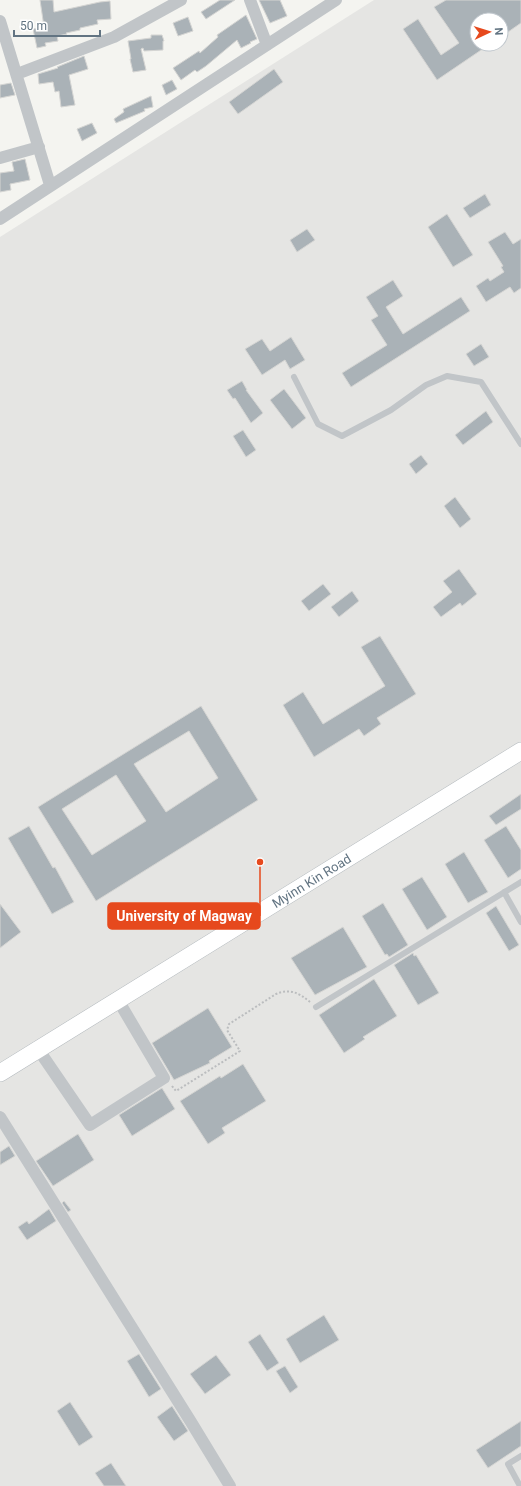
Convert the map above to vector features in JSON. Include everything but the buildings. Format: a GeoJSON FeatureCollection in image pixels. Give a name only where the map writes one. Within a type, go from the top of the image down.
{"type":"FeatureCollection","features":[{"type":"Feature","properties":{"kind":"street"},"geometry":{"type":"LineString","coordinates":[[17,74],[114,37],[181,0]]}},
{"type":"Feature","properties":{"kind":"street"},"geometry":{"type":"LineString","coordinates":[[250,0],[267,45]]}},
{"type":"Feature","properties":{"kind":"street"},"geometry":{"type":"LineString","coordinates":[[0,218],[336,0]]}},
{"type":"Feature","properties":{"kind":"street"},"geometry":{"type":"LineString","coordinates":[[0,21],[50,185]]}},
{"type":"Feature","properties":{"kind":"street"},"geometry":{"type":"LineString","coordinates":[[0,158],[39,147]]}},
{"type":"Feature","properties":{"kind":"street","name":"Myinn Kin Road"},"geometry":{"type":"LineString","coordinates":[[0,1073],[521,751]]}},
{"type":"Feature","properties":{"kind":"street"},"geometry":{"type":"LineString","coordinates":[[38,1049],[90,1124],[164,1078],[118,1000]]}},
{"type":"Feature","properties":{"kind":"street"},"geometry":{"type":"LineString","coordinates":[[0,1117],[192,1422],[230,1486]]}},
{"type":"Feature","properties":{"kind":"lane"},"geometry":{"type":"LineString","coordinates":[[294,378],[318,424],[342,436],[391,410],[426,385],[446,376],[481,382],[521,444]]}},
{"type":"Feature","properties":{"kind":"lane"},"geometry":{"type":"LineString","coordinates":[[316,1007],[521,882]]}},
{"type":"Feature","properties":{"kind":"lane"},"geometry":{"type":"LineString","coordinates":[[504,892],[521,922]]}},
{"type":"Feature","properties":{"kind":"lane"},"geometry":{"type":"LineString","coordinates":[[520,1486],[508,1464],[521,1456]]}},
{"type":"Feature","properties":{"kind":"path"},"geometry":{"type":"LineString","coordinates":[[164,1078],[176,1091],[240,1051],[227,1030],[229,1024],[284,991],[293,991],[302,995],[316,1007]]}},
{"type":"Feature","properties":{"kind":"shaded area"},"geometry":{"type":"Polygon","coordinates":[[[374,0],[521,0],[521,1486],[0,1486],[0,237],[374,0]]]}},
{"type":"Feature","properties":{"kind":"place","name":"University of Magway"},"geometry":{"type":"Point","coordinates":[260,862]}}]}
